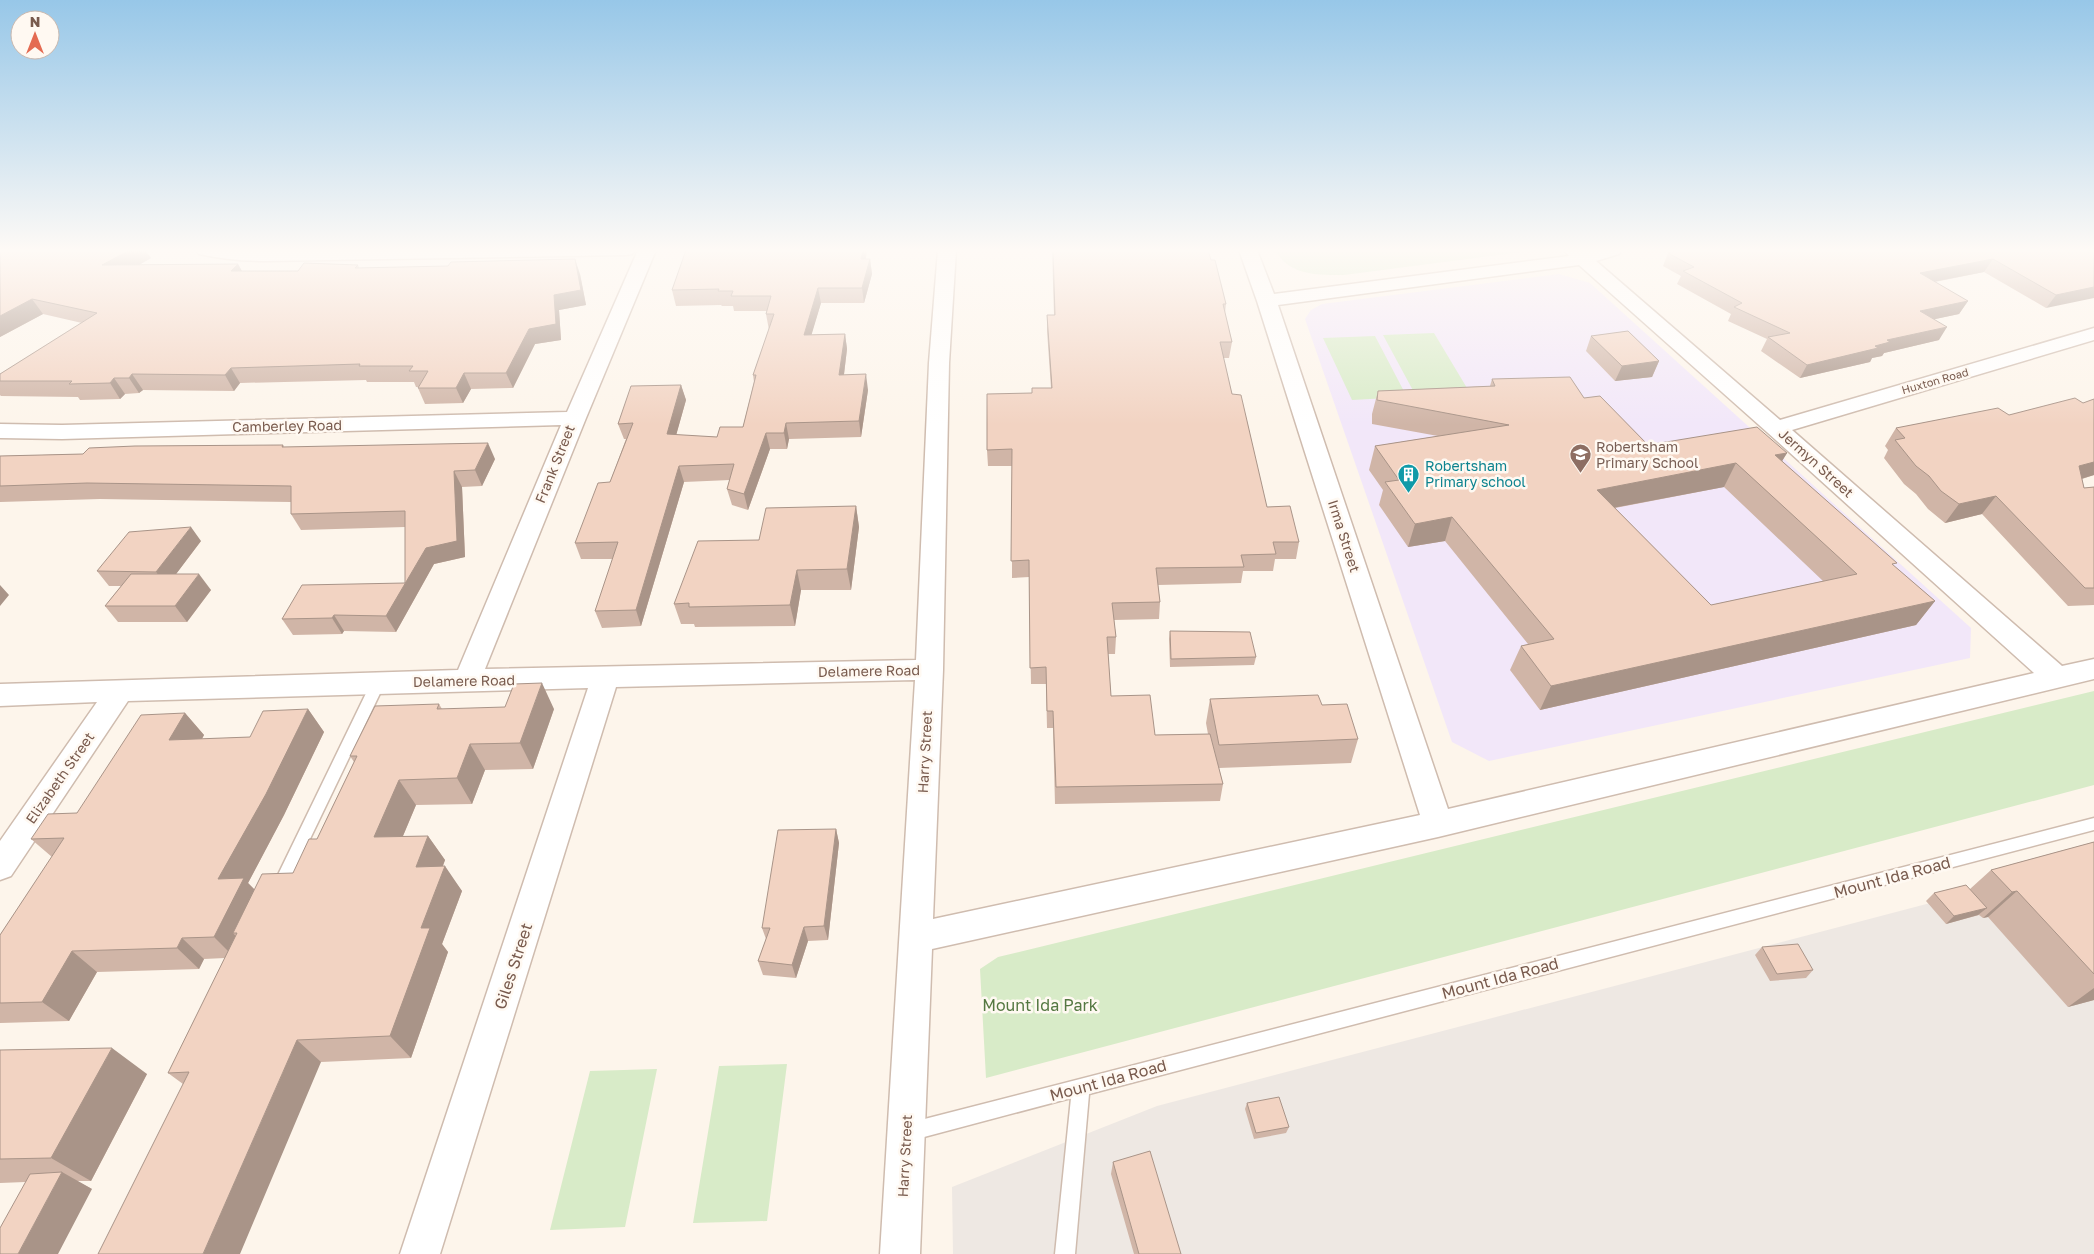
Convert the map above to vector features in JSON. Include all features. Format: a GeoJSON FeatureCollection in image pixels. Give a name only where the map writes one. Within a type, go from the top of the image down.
{"type":"FeatureCollection","features":[{"type":"Feature","properties":{"kind":"street","name":"Frank Street"},"geometry":{"type":"LineString","coordinates":[[466,680],[622,309]]}},
{"type":"Feature","properties":{"kind":"street","name":"Harry Street"},"geometry":{"type":"LineString","coordinates":[[900,1254],[929,670],[939,363],[943,309]]}},
{"type":"Feature","properties":{"kind":"street","name":"Irma Street"},"geometry":{"type":"LineString","coordinates":[[1269,309],[1438,824]]}},
{"type":"Feature","properties":{"kind":"street","name":"Jermyn Street"},"geometry":{"type":"LineString","coordinates":[[1640,309],[2057,678]]}},
{"type":"Feature","properties":{"kind":"street","name":"Huxton Road"},"geometry":{"type":"LineString","coordinates":[[1776,428],[2094,334]]}},
{"type":"Feature","properties":{"kind":"street","name":"Camberley Road"},"geometry":{"type":"LineString","coordinates":[[0,431],[62,432],[575,418]]}},
{"type":"Feature","properties":{"kind":"street"},"geometry":{"type":"LineString","coordinates":[[916,938],[1438,824],[2094,669]]}},
{"type":"Feature","properties":{"kind":"street","name":"Delamere Road"},"geometry":{"type":"LineString","coordinates":[[0,695],[466,680],[929,670]]}},
{"type":"Feature","properties":{"kind":"street","name":"Giles Street"},"geometry":{"type":"LineString","coordinates":[[420,1254],[605,678]]}},
{"type":"Feature","properties":{"kind":"street","name":"Elizabeth Street"},"geometry":{"type":"LineString","coordinates":[[0,866],[120,691]]}},
{"type":"Feature","properties":{"kind":"lane"},"geometry":{"type":"LineString","coordinates":[[270,906],[378,683]]}},
{"type":"Feature","properties":{"kind":"lane","name":"Mount Ida Road"},"geometry":{"type":"LineString","coordinates":[[907,1133],[2094,824]]}},
{"type":"Feature","properties":{"kind":"lane"},"geometry":{"type":"LineString","coordinates":[[1065,1254],[1081,1087]]}},
{"type":"Feature","properties":{"kind":"shaded area","name":"Robertsham Primary School"},"geometry":{"type":"Polygon","coordinates":[[[1618,309],[1971,628],[1970,658],[1489,761],[1452,742],[1305,319],[1311,310],[1618,309]]]}},
{"type":"Feature","properties":{"kind":"shaded area"},"geometry":{"type":"Polygon","coordinates":[[[2094,860],[2094,1254],[953,1254],[952,1187],[1157,1106],[2094,860]]]}},
{"type":"Feature","properties":{"kind":"green space"},"geometry":{"type":"Polygon","coordinates":[[[1434,333],[1470,393],[1416,396],[1383,335],[1434,333]]]}},
{"type":"Feature","properties":{"kind":"green space"},"geometry":{"type":"Polygon","coordinates":[[[1375,336],[1407,397],[1352,400],[1323,338],[1375,336]]]}},
{"type":"Feature","properties":{"kind":"green space","name":"Mount Ida Park"},"geometry":{"type":"Polygon","coordinates":[[[2094,691],[2094,785],[986,1078],[980,969],[998,957],[2094,691]]]}},
{"type":"Feature","properties":{"kind":"green space"},"geometry":{"type":"Polygon","coordinates":[[[787,1064],[767,1221],[693,1223],[719,1066],[787,1064]]]}},
{"type":"Feature","properties":{"kind":"green space"},"geometry":{"type":"Polygon","coordinates":[[[657,1069],[625,1227],[550,1230],[590,1071],[657,1069]]]}},
{"type":"Feature","properties":{"kind":"building"},"geometry":{"type":"Polygon","coordinates":[[[0,309],[14,309],[0,316],[0,309]]]}},
{"type":"Feature","properties":{"kind":"building"},"geometry":{"type":"Polygon","coordinates":[[[76,309],[555,309],[556,324],[529,329],[506,373],[464,373],[456,388],[418,388],[428,371],[409,371],[413,366],[359,366],[360,364],[231,368],[225,375],[132,374],[129,378],[114,378],[110,383],[69,384],[72,381],[0,381],[0,374],[97,313],[76,309]]]}},
{"type":"Feature","properties":{"kind":"building"},"geometry":{"type":"Polygon","coordinates":[[[768,309],[812,309],[804,335],[845,334],[839,375],[866,374],[859,421],[786,423],[784,433],[766,433],[744,494],[727,489],[734,464],[679,466],[636,610],[595,611],[618,542],[575,543],[598,483],[610,482],[633,423],[618,424],[631,386],[681,385],[667,434],[717,437],[720,427],[743,427],[756,375],[753,375],[774,314],[766,314],[768,309]]]}},
{"type":"Feature","properties":{"kind":"building"},"geometry":{"type":"Polygon","coordinates":[[[1055,309],[1224,309],[1232,342],[1220,342],[1232,394],[1241,395],[1267,507],[1290,506],[1299,542],[1273,542],[1276,554],[1241,555],[1244,567],[1156,568],[1160,602],[1112,603],[1116,637],[1107,637],[1111,696],[1150,695],[1155,735],[1210,734],[1223,784],[1056,787],[1053,711],[1047,711],[1046,667],[1030,668],[1029,560],[1011,561],[1012,449],[987,450],[987,394],[1032,393],[1032,388],[1052,388],[1047,315],[1055,315],[1055,309]]]}},
{"type":"Feature","properties":{"kind":"building"},"geometry":{"type":"Polygon","coordinates":[[[1737,309],[1932,309],[1920,311],[1947,327],[1887,340],[1890,342],[1875,346],[1878,348],[1807,365],[1768,337],[1790,333],[1737,309]]]}},
{"type":"Feature","properties":{"kind":"building"},"geometry":{"type":"Polygon","coordinates":[[[1628,331],[1659,361],[1622,366],[1591,336],[1628,331]]]}},
{"type":"Feature","properties":{"kind":"building"},"geometry":{"type":"Polygon","coordinates":[[[1570,377],[1584,398],[1600,396],[1648,445],[1757,427],[1787,453],[1775,455],[1897,563],[1892,564],[1935,601],[1551,686],[1521,646],[1554,639],[1452,517],[1415,524],[1385,482],[1399,480],[1375,446],[1509,425],[1377,400],[1378,391],[1495,386],[1492,379],[1570,377]],[[1736,463],[1597,490],[1711,605],[1857,574],[1736,463]]]}},
{"type":"Feature","properties":{"kind":"building"},"geometry":{"type":"Polygon","coordinates":[[[2075,398],[2083,403],[2094,399],[2094,462],[2079,466],[2084,488],[2094,487],[2094,588],[2085,588],[1996,496],[1959,504],[1941,491],[1929,476],[1916,466],[1895,440],[1905,438],[1896,428],[1998,408],[2009,415],[2075,398]]]}},
{"type":"Feature","properties":{"kind":"building"},"geometry":{"type":"Polygon","coordinates":[[[488,443],[475,470],[454,471],[457,541],[426,548],[386,616],[334,615],[332,618],[282,619],[302,585],[405,583],[405,511],[291,514],[291,486],[87,483],[0,486],[0,456],[83,454],[89,448],[488,443]]]}},
{"type":"Feature","properties":{"kind":"building"},"geometry":{"type":"Polygon","coordinates":[[[856,506],[847,569],[797,570],[790,605],[689,607],[689,603],[674,604],[698,541],[759,540],[766,508],[856,506]]]}},
{"type":"Feature","properties":{"kind":"building"},"geometry":{"type":"Polygon","coordinates":[[[191,527],[156,572],[97,571],[129,532],[191,527]]]}},
{"type":"Feature","properties":{"kind":"building"},"geometry":{"type":"Polygon","coordinates":[[[131,574],[199,574],[175,606],[105,606],[131,574]]]}},
{"type":"Feature","properties":{"kind":"building"},"geometry":{"type":"Polygon","coordinates":[[[1170,631],[1250,632],[1256,657],[1171,659],[1170,631]]]}},
{"type":"Feature","properties":{"kind":"building"},"geometry":{"type":"Polygon","coordinates":[[[542,683],[520,743],[470,744],[457,778],[399,780],[374,837],[428,836],[416,867],[445,866],[421,928],[430,928],[390,1036],[297,1040],[203,1254],[98,1254],[189,1072],[168,1073],[237,933],[233,933],[262,874],[293,873],[309,839],[317,839],[357,756],[350,756],[375,706],[439,704],[437,709],[505,707],[514,684],[542,683]]]}},
{"type":"Feature","properties":{"kind":"building"},"geometry":{"type":"Polygon","coordinates":[[[1318,695],[1322,705],[1347,704],[1358,739],[1219,745],[1210,699],[1318,695]]]}},
{"type":"Feature","properties":{"kind":"building"},"geometry":{"type":"Polygon","coordinates":[[[308,709],[266,794],[218,879],[244,878],[214,937],[182,938],[177,948],[72,951],[42,1002],[0,1003],[0,935],[64,838],[31,839],[48,814],[77,813],[141,715],[185,713],[169,740],[250,737],[263,711],[308,709]]]}},
{"type":"Feature","properties":{"kind":"building"},"geometry":{"type":"Polygon","coordinates":[[[836,829],[824,926],[804,927],[792,965],[758,961],[770,928],[762,928],[778,830],[836,829]]]}},
{"type":"Feature","properties":{"kind":"building"},"geometry":{"type":"Polygon","coordinates":[[[2094,842],[2094,974],[2017,891],[2012,892],[1991,870],[2094,842]]]}},
{"type":"Feature","properties":{"kind":"building"},"geometry":{"type":"Polygon","coordinates":[[[1966,885],[1987,908],[1954,916],[1934,893],[1966,885]]]}},
{"type":"Feature","properties":{"kind":"building"},"geometry":{"type":"Polygon","coordinates":[[[1798,944],[1813,970],[1777,974],[1762,947],[1798,944]]]}},
{"type":"Feature","properties":{"kind":"building"},"geometry":{"type":"Polygon","coordinates":[[[112,1048],[51,1158],[0,1159],[0,1050],[112,1048]]]}},
{"type":"Feature","properties":{"kind":"building"},"geometry":{"type":"Polygon","coordinates":[[[1279,1097],[1289,1127],[1256,1133],[1247,1103],[1279,1097]]]}},
{"type":"Feature","properties":{"kind":"building"},"geometry":{"type":"Polygon","coordinates":[[[1150,1151],[1181,1254],[1139,1254],[1113,1162],[1150,1151]]]}},
{"type":"Feature","properties":{"kind":"building"},"geometry":{"type":"Polygon","coordinates":[[[62,1172],[18,1254],[0,1254],[0,1228],[30,1174],[62,1172]]]}},
{"type":"Feature","properties":{"kind":"place","name":"Robertsham Primary School"},"geometry":{"type":"Point","coordinates":[1580,474]}},
{"type":"Feature","properties":{"kind":"place","name":"Robertsham Primary school"},"geometry":{"type":"Point","coordinates":[1409,493]}}]}
